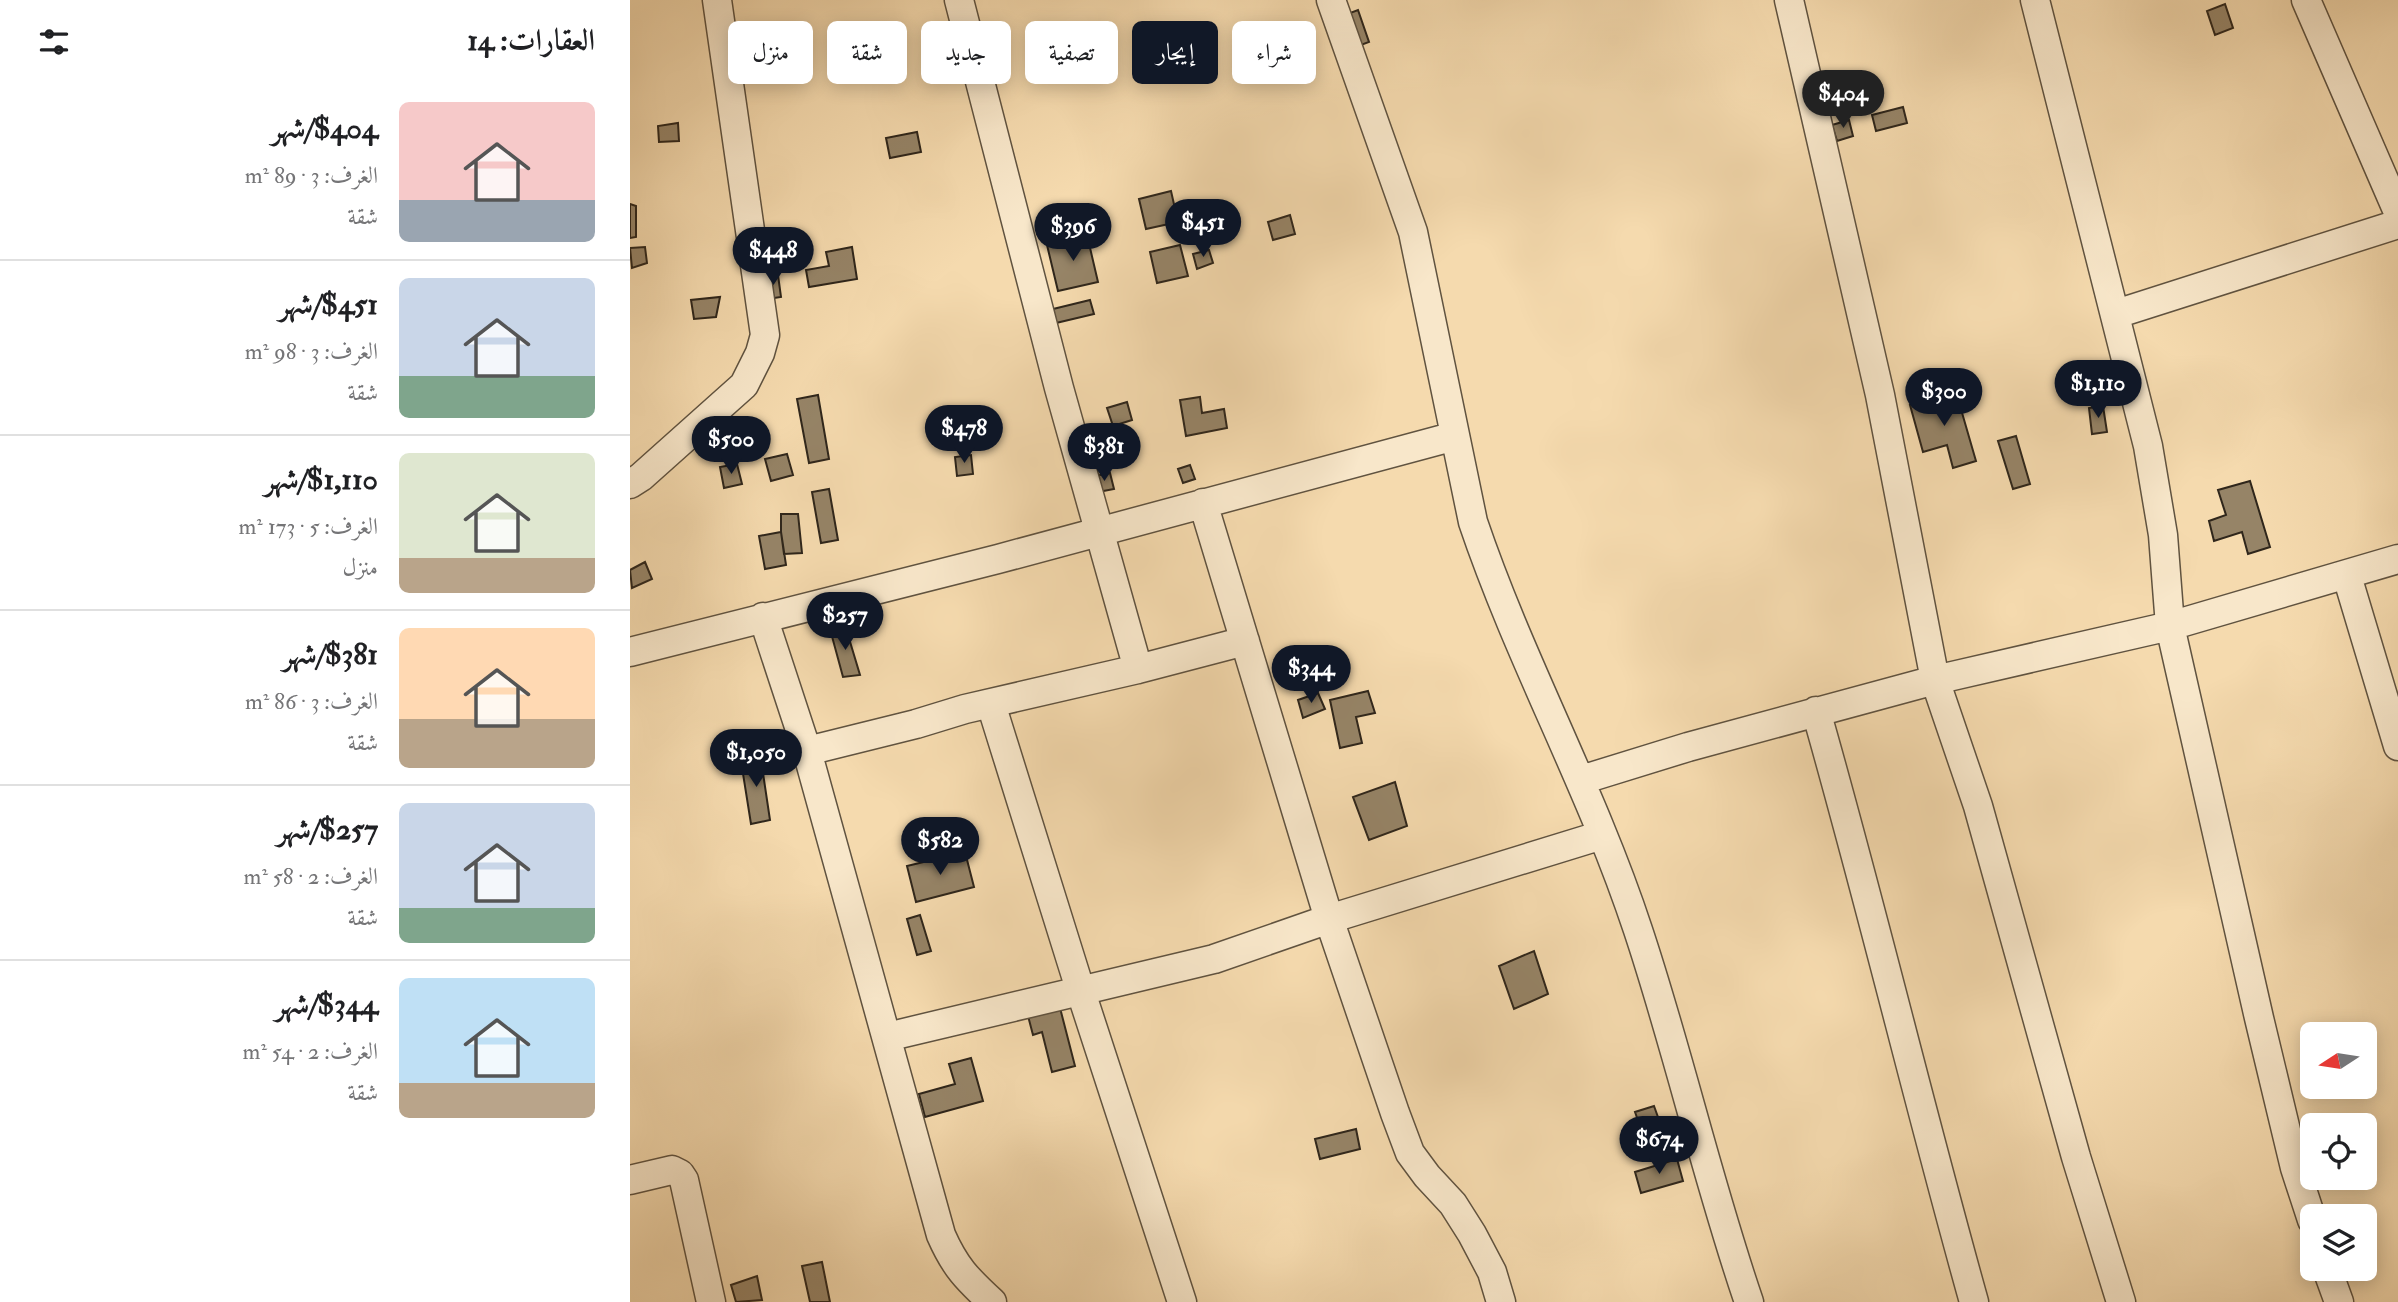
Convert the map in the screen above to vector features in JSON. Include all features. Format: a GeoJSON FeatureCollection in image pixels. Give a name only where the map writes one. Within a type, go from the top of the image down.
{"type":"FeatureCollection","features":[{"type":"Feature","properties":{"kind":"street"},"geometry":{"type":"LineString","coordinates":[[630,484],[744,385],[760,353],[765,335],[717,0]]}},
{"type":"Feature","properties":{"kind":"street"},"geometry":{"type":"LineString","coordinates":[[959,0],[1056,375],[1138,669]]}},
{"type":"Feature","properties":{"kind":"street"},"geometry":{"type":"LineString","coordinates":[[1331,0],[1413,232],[1473,522],[1488,566],[1534,676],[1581,780],[1638,929],[1749,1302]]}},
{"type":"Feature","properties":{"kind":"street"},"geometry":{"type":"LineString","coordinates":[[1789,0],[1880,395],[1935,680],[1978,806],[2076,1157],[2121,1302]]}},
{"type":"Feature","properties":{"kind":"street"},"geometry":{"type":"LineString","coordinates":[[2035,0],[2116,314],[2150,459],[2163,535],[2170,626],[2259,1018],[2295,1168],[2307,1204]]}},
{"type":"Feature","properties":{"kind":"street"},"geometry":{"type":"LineString","coordinates":[[2306,0],[2398,212]]}},
{"type":"Feature","properties":{"kind":"street"},"geometry":{"type":"LineString","coordinates":[[2116,314],[2398,224]]}},
{"type":"Feature","properties":{"kind":"street"},"geometry":{"type":"LineString","coordinates":[[630,652],[998,559],[1455,436]]}},
{"type":"Feature","properties":{"kind":"street"},"geometry":{"type":"LineString","coordinates":[[1203,503],[1329,919],[1395,1113],[1410,1153],[1453,1204],[1472,1234],[1492,1272],[1502,1302]]}},
{"type":"Feature","properties":{"kind":"street"},"geometry":{"type":"LineString","coordinates":[[1581,780],[1816,711],[1935,680],[2170,626],[2398,559]]}},
{"type":"Feature","properties":{"kind":"street"},"geometry":{"type":"LineString","coordinates":[[2347,576],[2398,746]]}},
{"type":"Feature","properties":{"kind":"street"},"geometry":{"type":"LineString","coordinates":[[762,617],[807,751],[942,1235],[953,1261],[970,1282],[992,1302]]}},
{"type":"Feature","properties":{"kind":"street"},"geometry":{"type":"LineString","coordinates":[[807,751],[965,709],[1245,641]]}},
{"type":"Feature","properties":{"kind":"street"},"geometry":{"type":"LineString","coordinates":[[991,704],[1182,1302]]}},
{"type":"Feature","properties":{"kind":"street"},"geometry":{"type":"LineString","coordinates":[[1816,711],[1866,891],[1933,1157],[1975,1302]]}},
{"type":"Feature","properties":{"kind":"street"},"geometry":{"type":"LineString","coordinates":[[887,1037],[1214,959],[1329,919],[1602,835]]}},
{"type":"Feature","properties":{"kind":"street"},"geometry":{"type":"LineString","coordinates":[[630,1180],[671,1170],[680,1174],[684,1180],[711,1302]]}},
{"type":"Feature","properties":{"kind":"street"},"geometry":{"type":"LineString","coordinates":[[2331,1281],[2339,1302]]}},
{"type":"Feature","properties":{"kind":"building"},"geometry":{"type":"Polygon","coordinates":[[[2225,4],[2233,28],[2215,35],[2207,11],[2225,4]]]}},
{"type":"Feature","properties":{"kind":"building"},"geometry":{"type":"Polygon","coordinates":[[[1358,10],[1369,42],[1353,48],[1342,16],[1358,10]]]}},
{"type":"Feature","properties":{"kind":"building"},"geometry":{"type":"Polygon","coordinates":[[[1903,107],[1907,123],[1876,131],[1872,115],[1903,107]]]}},
{"type":"Feature","properties":{"kind":"building"},"geometry":{"type":"Polygon","coordinates":[[[1849,120],[1853,136],[1837,141],[1832,125],[1849,120]]]}},
{"type":"Feature","properties":{"kind":"building"},"geometry":{"type":"Polygon","coordinates":[[[678,123],[679,141],[659,142],[658,126],[678,123]]]}},
{"type":"Feature","properties":{"kind":"building"},"geometry":{"type":"Polygon","coordinates":[[[917,132],[921,152],[890,158],[886,138],[917,132]]]}},
{"type":"Feature","properties":{"kind":"building"},"geometry":{"type":"Polygon","coordinates":[[[1171,191],[1178,222],[1146,229],[1139,199],[1171,191]]]}},
{"type":"Feature","properties":{"kind":"building"},"geometry":{"type":"Polygon","coordinates":[[[630,204],[636,206],[636,237],[630,238],[630,204]]]}},
{"type":"Feature","properties":{"kind":"building"},"geometry":{"type":"Polygon","coordinates":[[[1290,215],[1295,234],[1273,240],[1268,222],[1290,215]]]}},
{"type":"Feature","properties":{"kind":"building"},"geometry":{"type":"Polygon","coordinates":[[[1087,235],[1098,282],[1058,291],[1047,245],[1087,235]]]}},
{"type":"Feature","properties":{"kind":"building"},"geometry":{"type":"Polygon","coordinates":[[[1180,245],[1188,276],[1157,283],[1150,252],[1180,245]]]}},
{"type":"Feature","properties":{"kind":"building"},"geometry":{"type":"Polygon","coordinates":[[[645,247],[647,263],[632,268],[630,248],[645,247]]]}},
{"type":"Feature","properties":{"kind":"building"},"geometry":{"type":"Polygon","coordinates":[[[852,247],[857,279],[809,287],[806,270],[829,266],[826,252],[852,247]]]}},
{"type":"Feature","properties":{"kind":"building"},"geometry":{"type":"Polygon","coordinates":[[[1209,250],[1213,263],[1197,269],[1193,254],[1209,250]]]}},
{"type":"Feature","properties":{"kind":"building"},"geometry":{"type":"Polygon","coordinates":[[[778,275],[781,297],[767,299],[764,278],[778,275]]]}},
{"type":"Feature","properties":{"kind":"building"},"geometry":{"type":"Polygon","coordinates":[[[720,297],[716,317],[694,319],[691,300],[720,297]]]}},
{"type":"Feature","properties":{"kind":"building"},"geometry":{"type":"Polygon","coordinates":[[[1090,300],[1094,314],[1056,323],[1053,309],[1090,300]]]}},
{"type":"Feature","properties":{"kind":"building"},"geometry":{"type":"Polygon","coordinates":[[[1956,392],[1976,461],[1953,468],[1947,445],[1923,452],[1910,405],[1956,392]]]}},
{"type":"Feature","properties":{"kind":"building"},"geometry":{"type":"Polygon","coordinates":[[[818,395],[829,459],[809,463],[797,399],[818,395]]]}},
{"type":"Feature","properties":{"kind":"building"},"geometry":{"type":"Polygon","coordinates":[[[1200,397],[1202,413],[1224,409],[1227,428],[1186,436],[1180,400],[1200,397]]]}},
{"type":"Feature","properties":{"kind":"building"},"geometry":{"type":"Polygon","coordinates":[[[1127,402],[1132,420],[1113,426],[1107,408],[1127,402]]]}},
{"type":"Feature","properties":{"kind":"building"},"geometry":{"type":"Polygon","coordinates":[[[2103,406],[2107,432],[2092,434],[2089,408],[2103,406]]]}},
{"type":"Feature","properties":{"kind":"building"},"geometry":{"type":"Polygon","coordinates":[[[2016,436],[2030,484],[2013,489],[1998,441],[2016,436]]]}},
{"type":"Feature","properties":{"kind":"building"},"geometry":{"type":"Polygon","coordinates":[[[787,454],[793,475],[771,481],[765,459],[787,454]]]}},
{"type":"Feature","properties":{"kind":"building"},"geometry":{"type":"Polygon","coordinates":[[[971,455],[973,474],[957,476],[955,457],[971,455]]]}},
{"type":"Feature","properties":{"kind":"building"},"geometry":{"type":"Polygon","coordinates":[[[737,464],[742,484],[724,488],[720,467],[737,464]]]}},
{"type":"Feature","properties":{"kind":"building"},"geometry":{"type":"Polygon","coordinates":[[[1190,465],[1195,479],[1183,483],[1178,469],[1190,465]]]}},
{"type":"Feature","properties":{"kind":"building"},"geometry":{"type":"Polygon","coordinates":[[[1110,473],[1114,489],[1098,492],[1095,476],[1110,473]]]}},
{"type":"Feature","properties":{"kind":"building"},"geometry":{"type":"Polygon","coordinates":[[[2250,481],[2270,547],[2248,554],[2242,532],[2214,541],[2209,521],[2226,515],[2218,490],[2250,481]]]}},
{"type":"Feature","properties":{"kind":"building"},"geometry":{"type":"Polygon","coordinates":[[[829,489],[838,540],[821,543],[812,492],[829,489]]]}},
{"type":"Feature","properties":{"kind":"building"},"geometry":{"type":"Polygon","coordinates":[[[781,514],[798,514],[802,553],[784,554],[781,514]]]}},
{"type":"Feature","properties":{"kind":"building"},"geometry":{"type":"Polygon","coordinates":[[[781,532],[786,565],[765,569],[759,536],[781,532]]]}},
{"type":"Feature","properties":{"kind":"building"},"geometry":{"type":"Polygon","coordinates":[[[645,562],[652,579],[632,588],[630,570],[645,562]]]}},
{"type":"Feature","properties":{"kind":"building"},"geometry":{"type":"Polygon","coordinates":[[[845,625],[860,675],[843,677],[830,629],[845,625]]]}},
{"type":"Feature","properties":{"kind":"building"},"geometry":{"type":"Polygon","coordinates":[[[1368,691],[1375,713],[1356,717],[1362,743],[1340,748],[1330,700],[1368,691]]]}},
{"type":"Feature","properties":{"kind":"building"},"geometry":{"type":"Polygon","coordinates":[[[1318,693],[1325,709],[1303,718],[1298,700],[1318,693]]]}},
{"type":"Feature","properties":{"kind":"building"},"geometry":{"type":"Polygon","coordinates":[[[760,753],[770,820],[751,824],[741,761],[760,753]]]}},
{"type":"Feature","properties":{"kind":"building"},"geometry":{"type":"Polygon","coordinates":[[[1395,782],[1407,826],[1369,840],[1353,797],[1395,782]]]}},
{"type":"Feature","properties":{"kind":"building"},"geometry":{"type":"Polygon","coordinates":[[[965,852],[974,887],[916,902],[907,866],[965,852]]]}},
{"type":"Feature","properties":{"kind":"building"},"geometry":{"type":"Polygon","coordinates":[[[920,915],[931,951],[917,955],[907,919],[920,915]]]}},
{"type":"Feature","properties":{"kind":"building"},"geometry":{"type":"Polygon","coordinates":[[[1534,951],[1548,994],[1514,1009],[1499,966],[1534,951]]]}},
{"type":"Feature","properties":{"kind":"building"},"geometry":{"type":"Polygon","coordinates":[[[1059,1004],[1075,1066],[1052,1072],[1042,1032],[1033,1035],[1027,1012],[1059,1004]]]}},
{"type":"Feature","properties":{"kind":"building"},"geometry":{"type":"Polygon","coordinates":[[[971,1058],[983,1101],[925,1117],[919,1094],[955,1084],[949,1064],[971,1058]]]}},
{"type":"Feature","properties":{"kind":"building"},"geometry":{"type":"Polygon","coordinates":[[[1654,1106],[1668,1145],[1649,1152],[1635,1112],[1654,1106]]]}},
{"type":"Feature","properties":{"kind":"building"},"geometry":{"type":"Polygon","coordinates":[[[1356,1129],[1360,1149],[1320,1159],[1315,1139],[1356,1129]]]}},
{"type":"Feature","properties":{"kind":"building"},"geometry":{"type":"Polygon","coordinates":[[[1677,1159],[1683,1181],[1641,1193],[1635,1172],[1677,1159]]]}},
{"type":"Feature","properties":{"kind":"building"},"geometry":{"type":"Polygon","coordinates":[[[822,1262],[830,1302],[810,1302],[802,1266],[822,1262]]]}},
{"type":"Feature","properties":{"kind":"building"},"geometry":{"type":"Polygon","coordinates":[[[757,1276],[762,1300],[736,1302],[731,1285],[757,1276]]]}}]}
